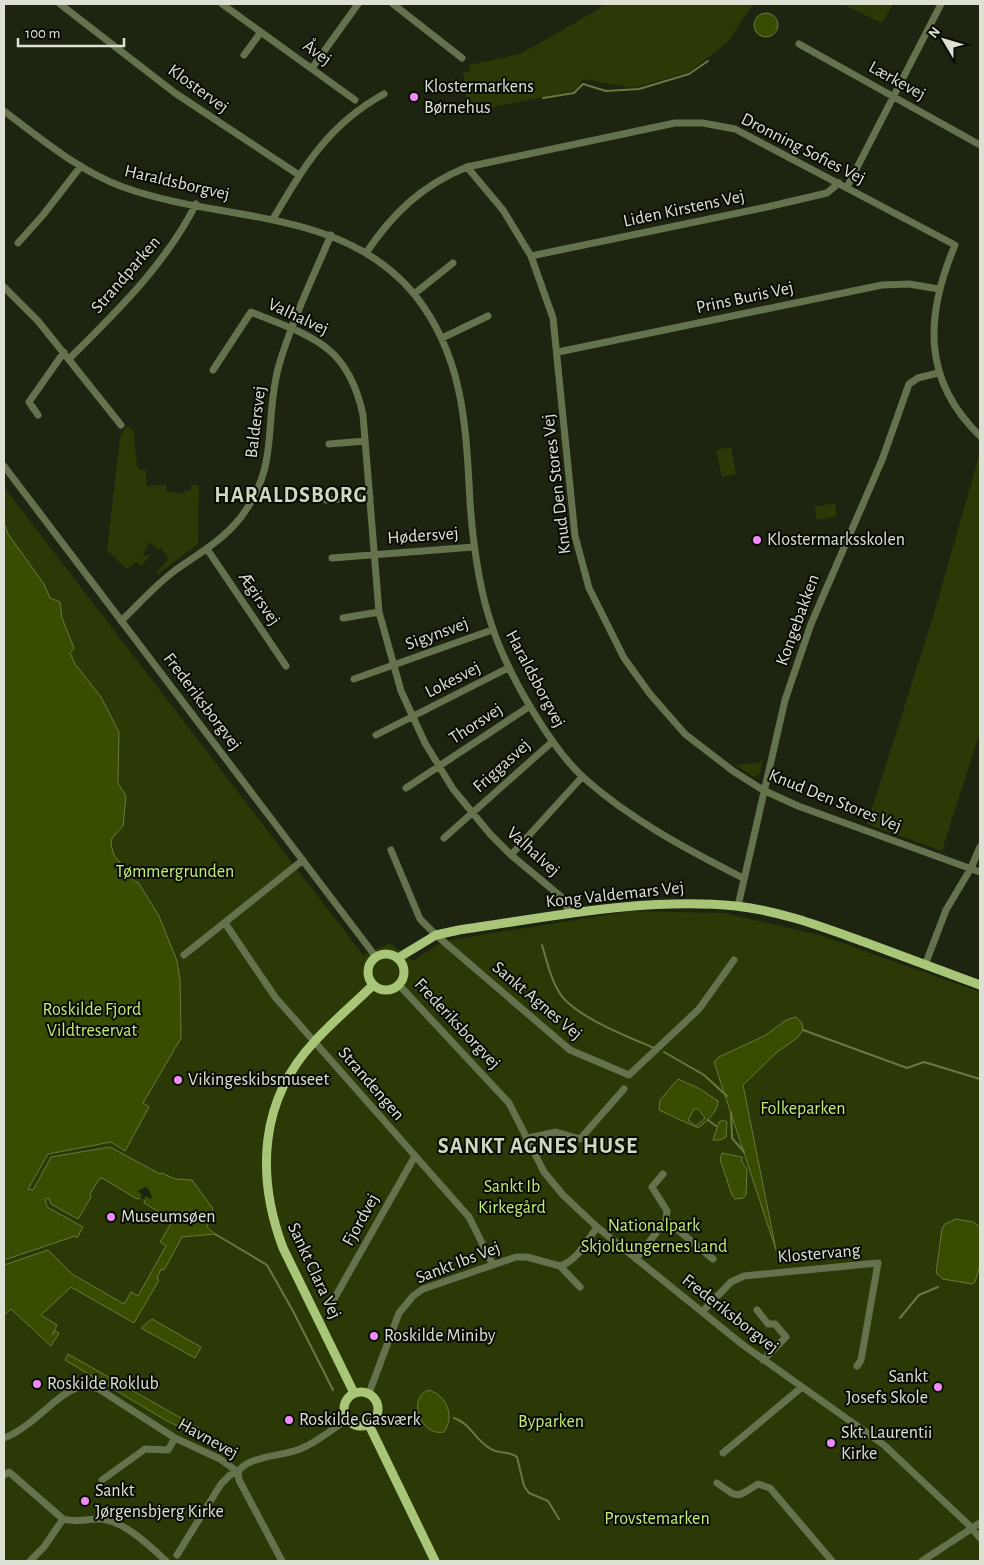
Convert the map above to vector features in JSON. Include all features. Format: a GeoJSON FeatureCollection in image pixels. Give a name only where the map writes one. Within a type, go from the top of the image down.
{"type":"FeatureCollection","features":[{"type":"Feature","properties":{"kind":"main road","name":"Kong Valdemars Vej"},"geometry":{"type":"LineString","coordinates":[[398,958],[436,935],[459,930],[569,914],[658,904],[738,906],[792,917],[980,985]]}},
{"type":"Feature","properties":{"kind":"main road"},"geometry":{"type":"LineString","coordinates":[[388,954],[398,958],[402,963],[404,975],[399,985],[395,989],[383,990],[373,985],[368,970],[376,957],[388,954]]}},
{"type":"Feature","properties":{"kind":"main road","name":"Sankt Clara Vej"},"geometry":{"type":"LineString","coordinates":[[354,1393],[283,1248],[274,1224],[267,1195],[266,1158],[273,1114],[296,1065],[314,1042],[373,985]]}},
{"type":"Feature","properties":{"kind":"main road"},"geometry":{"type":"LineString","coordinates":[[354,1393],[369,1393],[376,1400],[379,1409],[374,1420],[368,1425],[357,1426],[347,1419],[344,1404],[354,1393]]}},
{"type":"Feature","properties":{"kind":"main road"},"geometry":{"type":"LineString","coordinates":[[368,1425],[435,1561]]}},
{"type":"Feature","properties":{"kind":"street","name":"Klostervej"},"geometry":{"type":"LineString","coordinates":[[60,4],[175,93],[299,175]]}},
{"type":"Feature","properties":{"kind":"street","name":"Åvej"},"geometry":{"type":"LineString","coordinates":[[222,4],[356,100]]}},
{"type":"Feature","properties":{"kind":"street"},"geometry":{"type":"LineString","coordinates":[[312,68],[358,4]]}},
{"type":"Feature","properties":{"kind":"street"},"geometry":{"type":"LineString","coordinates":[[392,4],[462,58]]}},
{"type":"Feature","properties":{"kind":"street"},"geometry":{"type":"LineString","coordinates":[[847,187],[941,4]]}},
{"type":"Feature","properties":{"kind":"street"},"geometry":{"type":"LineString","coordinates":[[244,55],[261,32]]}},
{"type":"Feature","properties":{"kind":"street","name":"Lærkevej"},"geometry":{"type":"LineString","coordinates":[[800,44],[980,145]]}},
{"type":"Feature","properties":{"kind":"street"},"geometry":{"type":"LineString","coordinates":[[274,219],[299,175],[321,144],[361,107],[384,94]]}},
{"type":"Feature","properties":{"kind":"street","name":"Haraldsborgvej"},"geometry":{"type":"LineString","coordinates":[[4,112],[81,166],[107,180],[141,193],[274,219],[331,234],[366,252],[414,294],[442,338],[458,380],[463,414],[474,548],[482,596],[492,630],[508,668],[552,742],[582,777],[636,818],[685,848],[743,878]]}},
{"type":"Feature","properties":{"kind":"street","name":"Dronning Sofies Vej"},"geometry":{"type":"LineString","coordinates":[[366,252],[385,226],[418,193],[440,179],[467,167],[675,123],[704,123],[735,129],[955,245],[938,289],[934,343],[938,373],[954,406],[980,436]]}},
{"type":"Feature","properties":{"kind":"street"},"geometry":{"type":"LineString","coordinates":[[18,243],[43,215],[81,166]]}},
{"type":"Feature","properties":{"kind":"street","name":"Knud Den Stores Vej"},"geometry":{"type":"LineString","coordinates":[[467,167],[502,210],[531,256],[553,318],[558,352],[572,513],[577,543],[590,588],[624,658],[667,714],[702,748],[763,790],[798,806],[980,872]]}},
{"type":"Feature","properties":{"kind":"street","name":"Liden Kirstens Vej"},"geometry":{"type":"LineString","coordinates":[[531,256],[827,193],[839,183]]}},
{"type":"Feature","properties":{"kind":"street","name":"Strandparken"},"geometry":{"type":"LineString","coordinates":[[69,359],[122,306],[158,265],[177,239],[196,204]]}},
{"type":"Feature","properties":{"kind":"street","name":"Baldersvej"},"geometry":{"type":"LineString","coordinates":[[120,621],[169,576],[229,531],[241,516],[262,479],[269,453],[273,391],[279,364],[331,234]]}},
{"type":"Feature","properties":{"kind":"street"},"geometry":{"type":"LineString","coordinates":[[414,294],[453,263]]}},
{"type":"Feature","properties":{"kind":"street","name":"Prins Buris Vej"},"geometry":{"type":"LineString","coordinates":[[558,352],[882,284],[909,284],[938,289]]}},
{"type":"Feature","properties":{"kind":"street"},"geometry":{"type":"LineString","coordinates":[[4,287],[38,321],[121,425]]}},
{"type":"Feature","properties":{"kind":"street","name":"Valhalvej"},"geometry":{"type":"LineString","coordinates":[[213,370],[248,313],[251,312],[313,338],[328,348],[351,375],[359,399],[365,441],[379,612],[393,666],[413,718],[439,767],[472,813],[511,855],[565,900],[569,914]]}},
{"type":"Feature","properties":{"kind":"street"},"geometry":{"type":"LineString","coordinates":[[442,338],[488,316]]}},
{"type":"Feature","properties":{"kind":"street"},"geometry":{"type":"LineString","coordinates":[[38,415],[28,402],[64,352]]}},
{"type":"Feature","properties":{"kind":"street","name":"Kongebakken"},"geometry":{"type":"LineString","coordinates":[[738,906],[785,700],[811,624],[882,460],[909,384],[918,378],[938,373]]}},
{"type":"Feature","properties":{"kind":"street"},"geometry":{"type":"LineString","coordinates":[[329,444],[365,441]]}},
{"type":"Feature","properties":{"kind":"street","name":"Frederiksborgvej"},"geometry":{"type":"LineString","coordinates":[[4,466],[376,957]]}},
{"type":"Feature","properties":{"kind":"street"},"geometry":{"type":"LineString","coordinates":[[326,500],[370,497]]}},
{"type":"Feature","properties":{"kind":"street","name":"Hødersvej"},"geometry":{"type":"LineString","coordinates":[[374,555],[474,548]]}},
{"type":"Feature","properties":{"kind":"street","name":"Ægirsvej"},"geometry":{"type":"LineString","coordinates":[[207,549],[286,666]]}},
{"type":"Feature","properties":{"kind":"street"},"geometry":{"type":"LineString","coordinates":[[332,558],[374,555]]}},
{"type":"Feature","properties":{"kind":"street"},"geometry":{"type":"LineString","coordinates":[[342,618],[379,612]]}},
{"type":"Feature","properties":{"kind":"street","name":"Sigynsvej"},"geometry":{"type":"LineString","coordinates":[[393,666],[492,630]]}},
{"type":"Feature","properties":{"kind":"street"},"geometry":{"type":"LineString","coordinates":[[354,679],[393,666]]}},
{"type":"Feature","properties":{"kind":"street","name":"Lokesvej"},"geometry":{"type":"LineString","coordinates":[[413,718],[508,668]]}},
{"type":"Feature","properties":{"kind":"street","name":"Thorsvej"},"geometry":{"type":"LineString","coordinates":[[439,767],[530,706]]}},
{"type":"Feature","properties":{"kind":"street"},"geometry":{"type":"LineString","coordinates":[[376,736],[413,718]]}},
{"type":"Feature","properties":{"kind":"street","name":"Friggasvej"},"geometry":{"type":"LineString","coordinates":[[472,813],[552,742]]}},
{"type":"Feature","properties":{"kind":"street"},"geometry":{"type":"LineString","coordinates":[[406,788],[439,767]]}},
{"type":"Feature","properties":{"kind":"street"},"geometry":{"type":"LineString","coordinates":[[511,855],[582,777]]}},
{"type":"Feature","properties":{"kind":"street"},"geometry":{"type":"LineString","coordinates":[[444,838],[472,813]]}},
{"type":"Feature","properties":{"kind":"street"},"geometry":{"type":"LineString","coordinates":[[926,965],[946,910],[971,868],[980,847]]}},
{"type":"Feature","properties":{"kind":"street","name":"Sankt Agnes Vej"},"geometry":{"type":"LineString","coordinates":[[391,850],[420,919],[436,935],[570,1050],[629,1075],[699,1009],[734,960]]}},
{"type":"Feature","properties":{"kind":"street"},"geometry":{"type":"LineString","coordinates":[[184,955],[303,860]]}},
{"type":"Feature","properties":{"kind":"street","name":"Strandengen"},"geometry":{"type":"LineString","coordinates":[[225,923],[275,997],[469,1217],[492,1265]]}},
{"type":"Feature","properties":{"kind":"street","name":"Frederiksborgvej"},"geometry":{"type":"LineString","coordinates":[[399,985],[499,1090],[515,1112],[548,1177],[562,1195],[597,1228],[763,1360],[889,1449],[972,1528],[980,1538]]}},
{"type":"Feature","properties":{"kind":"street"},"geometry":{"type":"LineString","coordinates":[[528,1138],[556,1132],[580,1139],[624,1089]]}},
{"type":"Feature","properties":{"kind":"street","name":"Fjordvej"},"geometry":{"type":"LineString","coordinates":[[334,1299],[415,1156]]}},
{"type":"Feature","properties":{"kind":"street"},"geometry":{"type":"LineString","coordinates":[[636,1259],[666,1220],[667,1211],[652,1188],[663,1174]]}},
{"type":"Feature","properties":{"kind":"street"},"geometry":{"type":"LineString","coordinates":[[666,1220],[713,1259]]}},
{"type":"Feature","properties":{"kind":"street"},"geometry":{"type":"LineString","coordinates":[[580,1287],[560,1266],[570,1262],[576,1256],[597,1228]]}},
{"type":"Feature","properties":{"kind":"street","name":"Sankt Ibs Vej"},"geometry":{"type":"LineString","coordinates":[[369,1393],[399,1313],[406,1302],[423,1290],[492,1265],[521,1257],[560,1266]]}},
{"type":"Feature","properties":{"kind":"street","name":"Klostervang"},"geometry":{"type":"LineString","coordinates":[[702,1312],[731,1282],[744,1276],[878,1263],[861,1360],[857,1366]]}},
{"type":"Feature","properties":{"kind":"street"},"geometry":{"type":"LineString","coordinates":[[757,1310],[768,1324],[775,1324],[786,1337],[763,1360]]}},
{"type":"Feature","properties":{"kind":"street","name":"Havnevej"},"geometry":{"type":"LineString","coordinates":[[4,1438],[30,1424],[64,1396],[77,1388],[87,1386],[100,1389],[175,1438],[220,1459],[238,1472],[239,1480],[282,1561]]}},
{"type":"Feature","properties":{"kind":"street"},"geometry":{"type":"LineString","coordinates":[[723,1453],[802,1387]]}},
{"type":"Feature","properties":{"kind":"street"},"geometry":{"type":"LineString","coordinates":[[174,1558],[221,1484],[230,1475],[238,1472],[241,1467],[250,1462],[299,1450],[347,1419]]}},
{"type":"Feature","properties":{"kind":"street"},"geometry":{"type":"LineString","coordinates":[[102,1480],[144,1449],[168,1450],[175,1438]]}},
{"type":"Feature","properties":{"kind":"street"},"geometry":{"type":"LineString","coordinates":[[4,1475],[9,1472],[24,1487],[28,1486],[63,1519],[71,1522],[99,1519],[123,1527],[146,1542],[166,1561]]}},
{"type":"Feature","properties":{"kind":"street"},"geometry":{"type":"LineString","coordinates":[[717,1482],[734,1496],[740,1496],[758,1484],[770,1488],[832,1561]]}},
{"type":"Feature","properties":{"kind":"street"},"geometry":{"type":"LineString","coordinates":[[30,1561],[44,1547],[63,1519]]}},
{"type":"Feature","properties":{"kind":"street"},"geometry":{"type":"LineString","coordinates":[[922,1561],[980,1522]]}},
{"type":"Feature","properties":{"kind":"green space"},"geometry":{"type":"Polygon","coordinates":[[[603,4],[753,4],[727,43],[689,72],[633,88],[584,79],[574,91],[468,112],[463,72],[470,72],[469,65],[520,54],[599,9],[603,4]]]}},
{"type":"Feature","properties":{"kind":"green space"},"geometry":{"type":"Polygon","coordinates":[[[842,4],[893,4],[882,23],[842,4]]]}},
{"type":"Feature","properties":{"kind":"green space"},"geometry":{"type":"Polygon","coordinates":[[[127,426],[135,432],[134,441],[138,469],[146,470],[146,486],[166,485],[166,491],[183,494],[184,491],[191,491],[191,485],[199,485],[198,544],[158,574],[156,572],[169,559],[161,548],[158,549],[149,542],[143,554],[144,556],[152,554],[141,566],[137,562],[126,569],[107,550],[120,437],[127,426]]]}},
{"type":"Feature","properties":{"kind":"green space"},"geometry":{"type":"Polygon","coordinates":[[[731,447],[736,474],[722,477],[716,450],[731,447]]]}},
{"type":"Feature","properties":{"kind":"green space"},"geometry":{"type":"Polygon","coordinates":[[[980,452],[980,732],[942,851],[867,824],[933,617],[980,452]]]}},
{"type":"Feature","properties":{"kind":"green space","name":"Nationalpark Skjoldungernes Land"},"geometry":{"type":"Polygon","coordinates":[[[4,487],[363,955],[390,943],[413,961],[443,941],[631,911],[724,913],[820,935],[980,992],[980,1561],[4,1561],[4,487]]]}},
{"type":"Feature","properties":{"kind":"green space"},"geometry":{"type":"Polygon","coordinates":[[[835,503],[837,516],[817,520],[814,507],[835,503]]]}},
{"type":"Feature","properties":{"kind":"green space"},"geometry":{"type":"Polygon","coordinates":[[[763,759],[760,774],[754,777],[735,765],[759,763],[763,759]]]}},
{"type":"Feature","properties":{"kind":"shaded area"},"geometry":{"type":"Polygon","coordinates":[[[761,13],[771,13],[778,20],[778,30],[771,37],[761,37],[754,30],[754,20],[761,13]]]}},
{"type":"Feature","properties":{"kind":"shaded area","name":"Roskilde Fjord Vildtreservat"},"geometry":{"type":"Polygon","coordinates":[[[4,523],[8,534],[44,584],[50,598],[60,602],[62,618],[74,648],[70,653],[75,664],[101,697],[119,732],[118,783],[126,796],[123,826],[112,838],[111,845],[114,855],[135,882],[138,882],[159,916],[177,961],[180,980],[181,1038],[143,1103],[149,1107],[125,1151],[111,1142],[48,1154],[28,1189],[33,1190],[51,1157],[110,1147],[160,1174],[162,1173],[175,1179],[192,1180],[213,1209],[207,1227],[215,1234],[182,1237],[164,1270],[161,1269],[157,1278],[159,1280],[134,1323],[71,1287],[41,1315],[57,1325],[52,1335],[55,1331],[59,1333],[51,1346],[11,1309],[4,1315],[4,1265],[48,1250],[72,1274],[124,1304],[131,1292],[138,1296],[166,1246],[160,1242],[173,1220],[144,1203],[145,1201],[140,1198],[137,1199],[102,1178],[99,1179],[90,1194],[91,1197],[78,1219],[51,1204],[49,1198],[45,1199],[47,1207],[83,1227],[77,1238],[75,1236],[4,1260],[4,523]]]}},
{"type":"Feature","properties":{"kind":"shaded area"},"geometry":{"type":"Polygon","coordinates":[[[796,1017],[802,1023],[803,1030],[797,1038],[776,1053],[743,1085],[776,1250],[714,1062],[719,1057],[766,1035],[786,1020],[796,1017]]]}},
{"type":"Feature","properties":{"kind":"shaded area"},"geometry":{"type":"Polygon","coordinates":[[[678,1079],[700,1089],[718,1101],[714,1113],[698,1128],[659,1110],[660,1100],[678,1079]],[[694,1109],[688,1120],[696,1126],[705,1118],[698,1109],[694,1109]]]}},
{"type":"Feature","properties":{"kind":"shaded area"},"geometry":{"type":"Polygon","coordinates":[[[723,1120],[727,1122],[726,1137],[720,1140],[713,1140],[719,1122],[723,1120]]]}},
{"type":"Feature","properties":{"kind":"shaded area"},"geometry":{"type":"Polygon","coordinates":[[[722,1153],[742,1157],[742,1162],[747,1169],[746,1195],[743,1198],[735,1199],[732,1195],[720,1159],[722,1153]]]}},
{"type":"Feature","properties":{"kind":"shaded area"},"geometry":{"type":"Polygon","coordinates":[[[956,1219],[973,1222],[980,1227],[980,1265],[975,1282],[972,1284],[943,1279],[936,1273],[942,1229],[945,1224],[956,1219]]]}},
{"type":"Feature","properties":{"kind":"shaded area"},"geometry":{"type":"Polygon","coordinates":[[[152,1319],[201,1347],[195,1358],[141,1328],[152,1319]]]}},
{"type":"Feature","properties":{"kind":"shaded area"},"geometry":{"type":"Polygon","coordinates":[[[68,1354],[202,1430],[199,1436],[167,1421],[65,1360],[68,1354]]]}},
{"type":"Feature","properties":{"kind":"shaded area"},"geometry":{"type":"Polygon","coordinates":[[[429,1390],[440,1397],[447,1407],[449,1420],[444,1432],[436,1432],[429,1429],[419,1416],[418,1401],[422,1394],[429,1390]]]}},
{"type":"Feature","properties":{"kind":"pier"},"geometry":{"type":"Polygon","coordinates":[[[146,1187],[152,1197],[151,1199],[146,1196],[143,1200],[140,1198],[142,1194],[137,1191],[146,1187]]]}},
{"type":"Feature","properties":{"kind":"waterway"},"geometry":{"type":"LineString","coordinates":[[543,98],[574,93],[583,84],[606,91],[639,89],[689,74],[708,61]]}},
{"type":"Feature","properties":{"kind":"waterway"},"geometry":{"type":"LineString","coordinates":[[542,945],[553,981],[566,1001],[602,1025],[654,1048]]}},
{"type":"Feature","properties":{"kind":"waterway"},"geometry":{"type":"LineString","coordinates":[[803,1030],[907,1068],[924,1062],[980,1079]]}},
{"type":"Feature","properties":{"kind":"waterway"},"geometry":{"type":"LineString","coordinates":[[664,1052],[704,1075],[727,1096]]}},
{"type":"Feature","properties":{"kind":"waterway"},"geometry":{"type":"LineString","coordinates":[[731,1112],[732,1138],[744,1152]]}},
{"type":"Feature","properties":{"kind":"waterway"},"geometry":{"type":"LineString","coordinates":[[708,1120],[716,1126]]}},
{"type":"Feature","properties":{"kind":"waterway"},"geometry":{"type":"LineString","coordinates":[[215,1234],[267,1265],[293,1311],[333,1390]]}},
{"type":"Feature","properties":{"kind":"waterway"},"geometry":{"type":"LineString","coordinates":[[900,1318],[919,1295],[938,1287]]}},
{"type":"Feature","properties":{"kind":"waterway"},"geometry":{"type":"LineString","coordinates":[[454,1418],[460,1420],[486,1446],[497,1452],[517,1457],[524,1486],[529,1493],[548,1501],[559,1519]]}},
{"type":"Feature","properties":{"kind":"place","name":"Klostermarkens Børnehus"},"geometry":{"type":"Point","coordinates":[414,97]}},
{"type":"Feature","properties":{"kind":"place","name":"Klostermarksskolen"},"geometry":{"type":"Point","coordinates":[757,540]}},
{"type":"Feature","properties":{"kind":"place","name":"Vikingeskibsmuseet"},"geometry":{"type":"Point","coordinates":[178,1080]}},
{"type":"Feature","properties":{"kind":"place","name":"Museumsøen"},"geometry":{"type":"Point","coordinates":[111,1217]}},
{"type":"Feature","properties":{"kind":"place","name":"Roskilde Miniby"},"geometry":{"type":"Point","coordinates":[374,1336]}},
{"type":"Feature","properties":{"kind":"place","name":"Roskilde Roklub"},"geometry":{"type":"Point","coordinates":[37,1384]}},
{"type":"Feature","properties":{"kind":"place","name":"Sankt Josefs Skole"},"geometry":{"type":"Point","coordinates":[938,1387]}},
{"type":"Feature","properties":{"kind":"place","name":"Roskilde Gasværk"},"geometry":{"type":"Point","coordinates":[289,1420]}},
{"type":"Feature","properties":{"kind":"place","name":"Skt. Laurentii Kirke"},"geometry":{"type":"Point","coordinates":[831,1443]}},
{"type":"Feature","properties":{"kind":"place","name":"Sankt Jørgensbjerg Kirke"},"geometry":{"type":"Point","coordinates":[85,1501]}},
{"type":"Feature","properties":{"kind":"district","name":"HARALDSBORG"},"geometry":{"type":"Point","coordinates":[291,495]}},
{"type":"Feature","properties":{"kind":"district","name":"SANKT AGNES HUSE"},"geometry":{"type":"Point","coordinates":[538,1146]}},
{"type":"Feature","properties":{"kind":"park label","name":"Tømmergrunden"},"geometry":{"type":"Point","coordinates":[175,872]}},
{"type":"Feature","properties":{"kind":"park label","name":"Folkeparken"},"geometry":{"type":"Point","coordinates":[803,1109]}},
{"type":"Feature","properties":{"kind":"park label","name":"Sankt Ib Kirkegård"},"geometry":{"type":"Point","coordinates":[512,1197]}},
{"type":"Feature","properties":{"kind":"park label","name":"Byparken"},"geometry":{"type":"Point","coordinates":[551,1422]}},
{"type":"Feature","properties":{"kind":"park label","name":"Provstemarken"},"geometry":{"type":"Point","coordinates":[657,1519]}}]}
